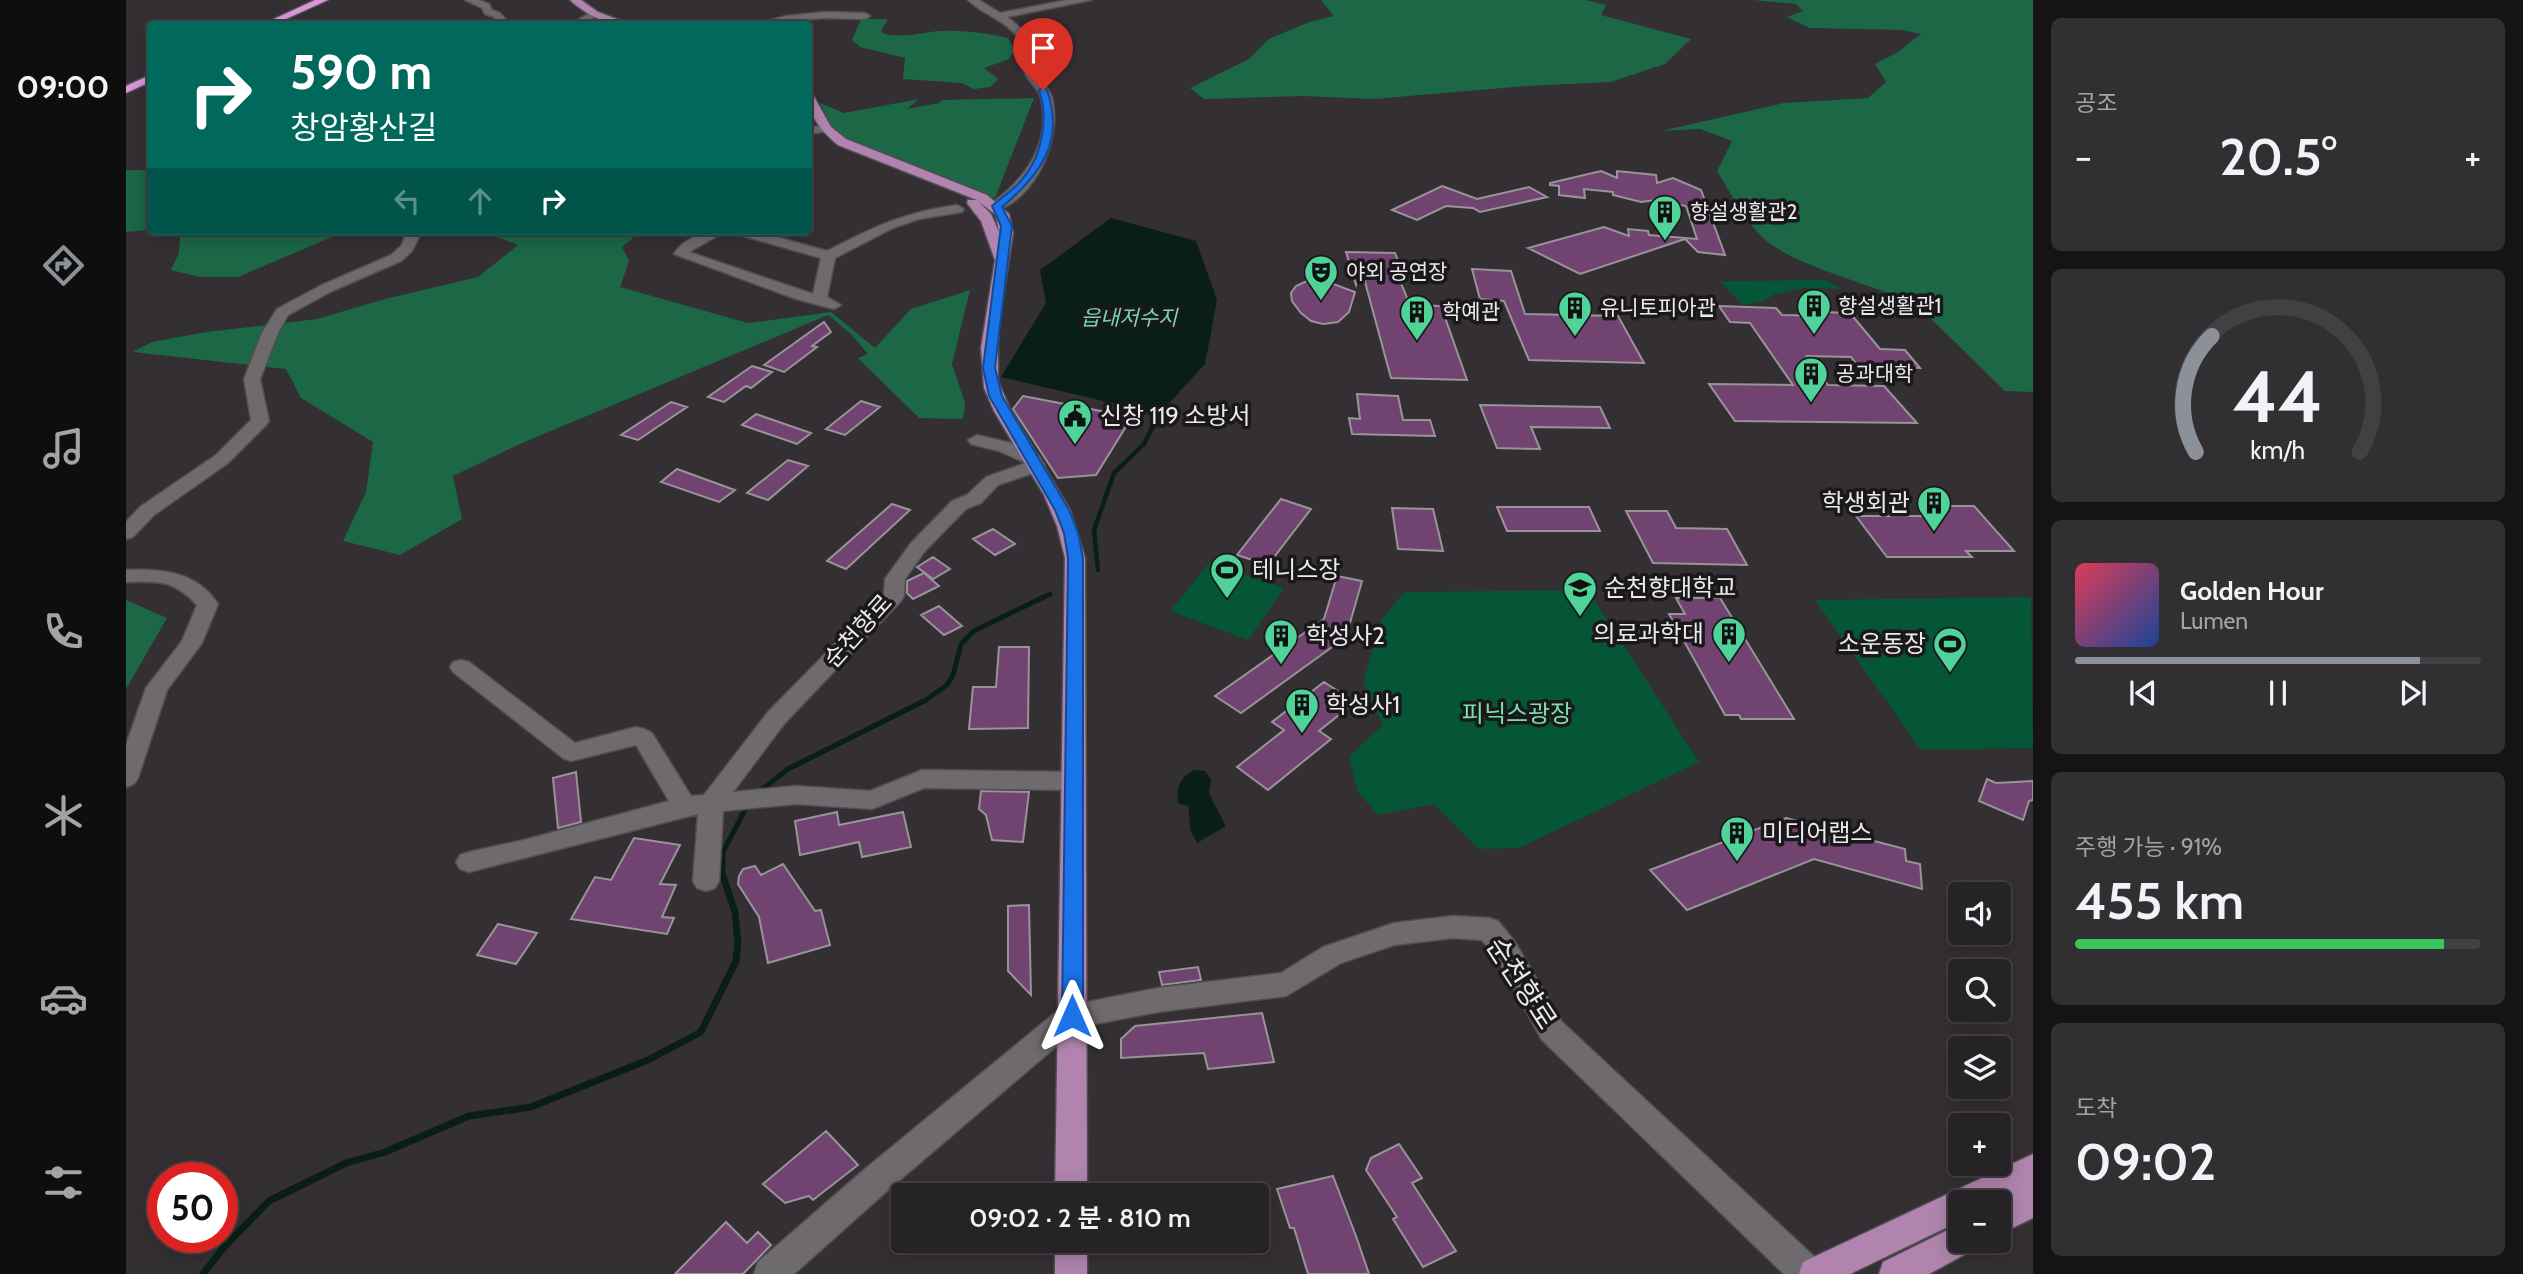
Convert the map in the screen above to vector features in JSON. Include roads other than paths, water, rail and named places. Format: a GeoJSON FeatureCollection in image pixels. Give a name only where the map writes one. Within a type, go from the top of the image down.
{"type":"FeatureCollection","features":[{"type":"Feature","properties":{"kind":"highway"},"geometry":{"type":"LineString","coordinates":[[275,21],[323,0]]}},
{"type":"Feature","properties":{"kind":"highway"},"geometry":{"type":"LineString","coordinates":[[288,21],[334,0]]}},
{"type":"Feature","properties":{"kind":"highway"},"geometry":{"type":"LineString","coordinates":[[126,90],[147,80]]}},
{"type":"Feature","properties":{"kind":"highway"},"geometry":{"type":"LineString","coordinates":[[126,96],[147,86]]}},
{"type":"Feature","properties":{"kind":"main road"},"geometry":{"type":"LineString","coordinates":[[574,0],[595,15],[615,21]]}},
{"type":"Feature","properties":{"kind":"main road"},"geometry":{"type":"LineString","coordinates":[[812,104],[826,134],[866,160],[959,202]]}},
{"type":"Feature","properties":{"kind":"main road"},"geometry":{"type":"LineString","coordinates":[[826,134],[977,195],[1006,226],[989,354],[990,382],[1007,417],[1062,510],[1071,533],[1075,558],[1071,1183]]}},
{"type":"Feature","properties":{"kind":"main road"},"geometry":{"type":"LineString","coordinates":[[1989,1190],[2033,1169]]}},
{"type":"Feature","properties":{"kind":"main road"},"geometry":{"type":"LineString","coordinates":[[2011,1212],[2033,1201]]}},
{"type":"Feature","properties":{"kind":"main road"},"geometry":{"type":"LineString","coordinates":[[1815,1274],[1948,1210]]}},
{"type":"Feature","properties":{"kind":"main road"},"geometry":{"type":"LineString","coordinates":[[1895,1274],[1948,1246]]}},
{"type":"Feature","properties":{"kind":"main road"},"geometry":{"type":"LineString","coordinates":[[1071,1253],[1071,1274]]}},
{"type":"Feature","properties":{"kind":"street"},"geometry":{"type":"LineString","coordinates":[[470,0],[486,6],[488,12],[502,21]]}},
{"type":"Feature","properties":{"kind":"street"},"geometry":{"type":"LineString","coordinates":[[762,235],[828,256],[888,225],[959,202],[975,211],[993,211],[1035,171],[1048,132],[1046,96],[1031,73],[1028,44],[1019,31],[1000,16],[972,0]]}},
{"type":"Feature","properties":{"kind":"street"},"geometry":{"type":"LineString","coordinates":[[1000,16],[1086,0]]}},
{"type":"Feature","properties":{"kind":"street"},"geometry":{"type":"LineString","coordinates":[[773,21],[833,10],[865,16]]}},
{"type":"Feature","properties":{"kind":"street"},"geometry":{"type":"LineString","coordinates":[[582,21],[595,15]]}},
{"type":"Feature","properties":{"kind":"street"},"geometry":{"type":"LineString","coordinates":[[126,533],[147,510],[222,459],[260,421],[252,379],[265,344],[282,312],[327,288],[396,258],[407,248],[413,235]]}},
{"type":"Feature","properties":{"kind":"street"},"geometry":{"type":"LineString","coordinates":[[711,235],[684,249],[681,254],[834,305]]}},
{"type":"Feature","properties":{"kind":"street"},"geometry":{"type":"LineString","coordinates":[[819,299],[828,256]]}},
{"type":"Feature","properties":{"kind":"street"},"geometry":{"type":"LineString","coordinates":[[977,440],[1005,447],[1035,463]]}},
{"type":"Feature","properties":{"kind":"street","name":"순천향로"},"geometry":{"type":"LineString","coordinates":[[711,803],[776,718],[894,596],[895,579],[918,547],[951,513],[1004,474],[1035,463]]}},
{"type":"Feature","properties":{"kind":"street"},"geometry":{"type":"LineString","coordinates":[[126,576],[166,575],[191,585],[208,604],[191,643],[157,688],[126,778]]}},
{"type":"Feature","properties":{"kind":"street"},"geometry":{"type":"LineString","coordinates":[[461,667],[571,752],[587,750],[636,735],[644,739],[685,806]]}},
{"type":"Feature","properties":{"kind":"street"},"geometry":{"type":"LineString","coordinates":[[469,862],[524,850],[685,806],[796,795],[872,800],[922,779],[1074,780]]}},
{"type":"Feature","properties":{"kind":"street"},"geometry":{"type":"LineString","coordinates":[[706,881],[711,803]]}},
{"type":"Feature","properties":{"kind":"street","name":"순천향로"},"geometry":{"type":"LineString","coordinates":[[1072,1016],[1158,1000],[1286,984],[1332,955],[1394,934],[1453,927],[1489,929],[1506,950],[1552,1031],[1808,1274]]}},
{"type":"Feature","properties":{"kind":"street"},"geometry":{"type":"LineString","coordinates":[[770,1274],[876,1180],[1072,1016]]}},
{"type":"Feature","properties":{"kind":"water","name":"읍내저수지"},"geometry":{"type":"Polygon","coordinates":[[[1111,218],[1196,241],[1217,300],[1205,364],[1159,414],[1001,377],[1046,303],[1040,270],[1111,218]]]}},
{"type":"Feature","properties":{"kind":"water"},"geometry":{"type":"Polygon","coordinates":[[[1194,770],[1205,771],[1211,779],[1209,794],[1226,826],[1197,843],[1191,832],[1188,806],[1178,803],[1178,788],[1185,776],[1194,770]]]}},
{"type":"Feature","properties":{"kind":"waterway"},"geometry":{"type":"LineString","coordinates":[[1098,570],[1094,530],[1114,473],[1144,444],[1159,414]]}},
{"type":"Feature","properties":{"kind":"waterway"},"geometry":{"type":"LineString","coordinates":[[756,794],[788,769],[926,700],[947,685],[953,675],[961,644],[974,631],[1050,594]]}},
{"type":"Feature","properties":{"kind":"waterway"},"geometry":{"type":"LineString","coordinates":[[723,876],[723,852],[748,804]]}},
{"type":"Feature","properties":{"kind":"waterway"},"geometry":{"type":"LineString","coordinates":[[203,1274],[225,1246],[269,1201],[346,1163],[385,1152],[469,1116],[531,1107],[648,1060],[701,1032],[736,961],[738,943],[735,912],[723,876]]}},
{"type":"Feature","properties":{"kind":"place","name":"향설생활관2"},"geometry":{"type":"Point","coordinates":[1665,242]}},
{"type":"Feature","properties":{"kind":"place","name":"야외 공연장"},"geometry":{"type":"Point","coordinates":[1321,302]}},
{"type":"Feature","properties":{"kind":"place","name":"향설생활관1"},"geometry":{"type":"Point","coordinates":[1814,336]}},
{"type":"Feature","properties":{"kind":"place","name":"유니토피아관"},"geometry":{"type":"Point","coordinates":[1575,338]}},
{"type":"Feature","properties":{"kind":"place","name":"학예관"},"geometry":{"type":"Point","coordinates":[1417,342]}},
{"type":"Feature","properties":{"kind":"place","name":"공과대학"},"geometry":{"type":"Point","coordinates":[1811,404]}},
{"type":"Feature","properties":{"kind":"place","name":"신창 119 소방서"},"geometry":{"type":"Point","coordinates":[1075,446]}},
{"type":"Feature","properties":{"kind":"place","name":"학생회관"},"geometry":{"type":"Point","coordinates":[1934,533]}},
{"type":"Feature","properties":{"kind":"place","name":"테니스장"},"geometry":{"type":"Point","coordinates":[1227,600]}},
{"type":"Feature","properties":{"kind":"place","name":"순천향대학교"},"geometry":{"type":"Point","coordinates":[1580,618]}},
{"type":"Feature","properties":{"kind":"place","name":"의료과학대"},"geometry":{"type":"Point","coordinates":[1729,664]}},
{"type":"Feature","properties":{"kind":"place","name":"학성사2"},"geometry":{"type":"Point","coordinates":[1281,666]}},
{"type":"Feature","properties":{"kind":"place","name":"소운동장"},"geometry":{"type":"Point","coordinates":[1950,674]}},
{"type":"Feature","properties":{"kind":"place","name":"학성사1"},"geometry":{"type":"Point","coordinates":[1302,735]}},
{"type":"Feature","properties":{"kind":"place","name":"미디어랩스"},"geometry":{"type":"Point","coordinates":[1737,863]}},
{"type":"Feature","properties":{"kind":"park label","name":"피닉스광장"},"geometry":{"type":"Point","coordinates":[1517,714]}}]}
